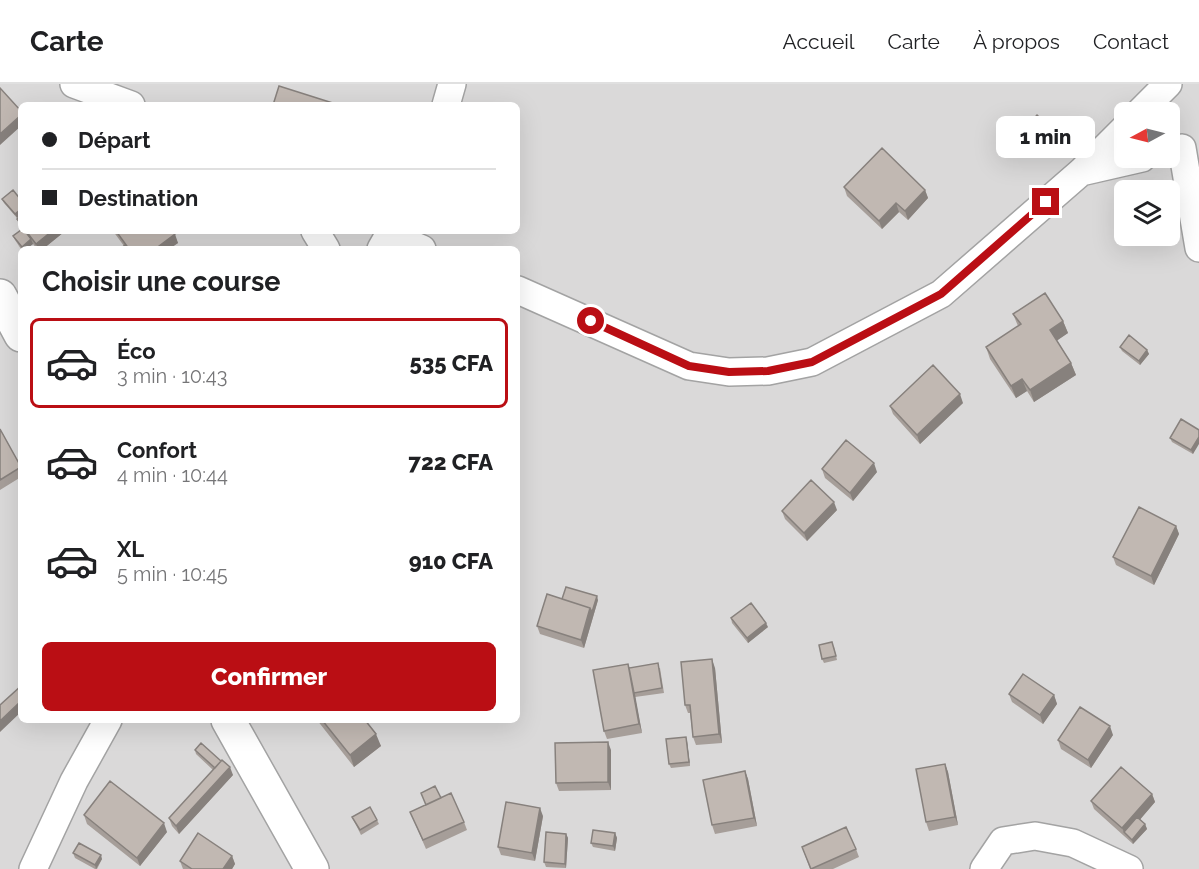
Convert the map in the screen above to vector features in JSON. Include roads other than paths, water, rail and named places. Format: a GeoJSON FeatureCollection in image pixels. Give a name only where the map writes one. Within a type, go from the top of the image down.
{"type":"FeatureCollection","features":[{"type":"Feature","properties":{"kind":"street"},"geometry":{"type":"LineString","coordinates":[[74,84],[123,102]]}},
{"type":"Feature","properties":{"kind":"street"},"geometry":{"type":"LineString","coordinates":[[447,102],[452,84]]}},
{"type":"Feature","properties":{"kind":"street"},"geometry":{"type":"LineString","coordinates":[[1150,102],[1168,84]]}},
{"type":"Feature","properties":{"kind":"street"},"geometry":{"type":"LineString","coordinates":[[520,291],[689,366],[729,372],[768,371],[812,362],[941,294],[1081,171],[1114,139]]}},
{"type":"Feature","properties":{"kind":"street"},"geometry":{"type":"LineString","coordinates":[[1184,146],[1199,248]]}},
{"type":"Feature","properties":{"kind":"street"},"geometry":{"type":"LineString","coordinates":[[1081,171],[1114,164]]}},
{"type":"Feature","properties":{"kind":"street"},"geometry":{"type":"LineString","coordinates":[[386,236],[414,246]]}},
{"type":"Feature","properties":{"kind":"street"},"geometry":{"type":"LineString","coordinates":[[0,296],[18,329]]}},
{"type":"Feature","properties":{"kind":"street"},"geometry":{"type":"LineString","coordinates":[[33,869],[74,781],[106,723]]}},
{"type":"Feature","properties":{"kind":"street"},"geometry":{"type":"LineString","coordinates":[[230,723],[312,869]]}},
{"type":"Feature","properties":{"kind":"street"},"geometry":{"type":"LineString","coordinates":[[984,869],[1003,841],[1035,836],[1073,843],[1129,869]]}}]}
